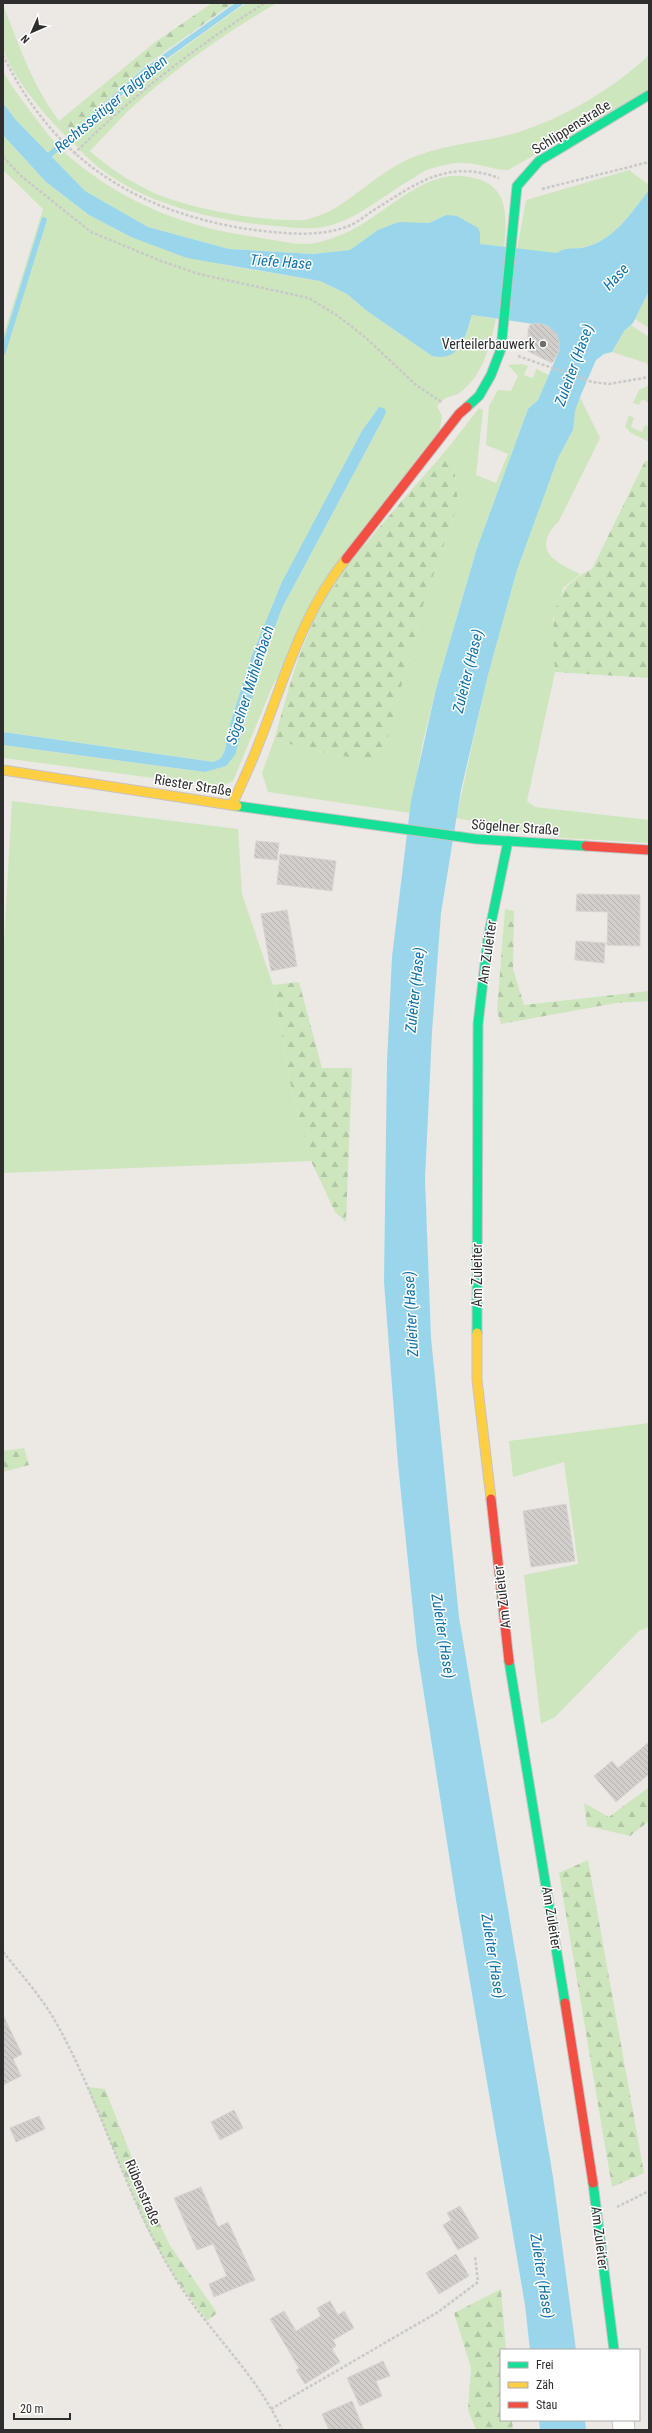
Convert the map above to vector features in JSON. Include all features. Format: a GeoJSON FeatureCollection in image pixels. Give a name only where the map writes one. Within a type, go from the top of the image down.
{"type":"FeatureCollection","features":[{"type":"Feature","properties":{"kind":"street","name":"Schlippenstraße"},"geometry":{"type":"LineString","coordinates":[[517,186],[540,161],[649,95]]}},
{"type":"Feature","properties":{"kind":"street"},"geometry":{"type":"LineString","coordinates":[[232,805],[259,744],[294,648],[312,608],[340,567],[459,414],[479,396],[491,375],[501,349],[517,186]]}},
{"type":"Feature","properties":{"kind":"street","name":"Riester Straße"},"geometry":{"type":"LineString","coordinates":[[3,770],[232,805],[379,825]]}},
{"type":"Feature","properties":{"kind":"street","name":"Sögelner Straße"},"geometry":{"type":"LineString","coordinates":[[379,825],[476,839],[649,850]]}},
{"type":"Feature","properties":{"kind":"street","name":"Am Zuleiter"},"geometry":{"type":"LineString","coordinates":[[508,840],[488,938],[478,1024],[476,1380],[513,1696],[546,1883],[598,2213],[614,2349]]}},
{"type":"Feature","properties":{"kind":"path"},"geometry":{"type":"LineString","coordinates":[[74,154],[111,116],[174,66],[225,28],[265,3]]}},
{"type":"Feature","properties":{"kind":"path"},"geometry":{"type":"LineString","coordinates":[[3,54],[26,95],[54,133],[74,154],[117,186],[170,210],[202,220],[278,232],[330,232],[348,227],[428,178],[442,173],[474,170],[517,186],[539,190],[609,170],[649,162]]}},
{"type":"Feature","properties":{"kind":"path"},"geometry":{"type":"LineString","coordinates":[[3,157],[20,175],[91,232],[161,261],[199,274],[309,298],[344,321],[366,338],[416,385],[459,414]]}},
{"type":"Feature","properties":{"kind":"path"},"geometry":{"type":"LineString","coordinates":[[501,349],[592,382],[609,384],[649,377]]}},
{"type":"Feature","properties":{"kind":"path","name":"Rübenstraße"},"geometry":{"type":"LineString","coordinates":[[3,1952],[54,2019],[87,2087],[147,2229],[174,2276],[257,2387],[282,2430]]}},
{"type":"Feature","properties":{"kind":"path"},"geometry":{"type":"LineString","coordinates":[[598,2213],[624,2205],[649,2191]]}},
{"type":"Feature","properties":{"kind":"path"},"geometry":{"type":"LineString","coordinates":[[271,2409],[438,2312],[478,2282],[475,2256]]}},
{"type":"Feature","properties":{"kind":"green space"},"geometry":{"type":"Polygon","coordinates":[[[212,3],[233,3],[149,63],[70,134],[59,121],[154,43],[212,3]]]}},
{"type":"Feature","properties":{"kind":"green space"},"geometry":{"type":"Polygon","coordinates":[[[246,3],[277,3],[200,53],[163,81],[128,111],[90,151],[127,179],[167,198],[206,209],[248,217],[304,220],[330,211],[395,166],[419,155],[443,148],[519,132],[571,110],[588,101],[620,79],[649,55],[649,88],[641,95],[508,170],[469,163],[448,164],[430,169],[422,172],[350,218],[339,223],[315,228],[296,228],[249,223],[192,212],[165,203],[138,192],[113,178],[91,161],[72,141],[147,74],[246,3]]]}},
{"type":"Feature","properties":{"kind":"green space"},"geometry":{"type":"Polygon","coordinates":[[[3,4],[30,72],[48,105],[70,134],[67,137],[49,119],[30,95],[13,70],[7,58],[3,47],[2,37],[3,4]]]}},
{"type":"Feature","properties":{"kind":"green space"},"geometry":{"type":"Polygon","coordinates":[[[3,71],[30,111],[66,154],[92,175],[135,201],[181,220],[230,233],[300,244],[310,244],[335,237],[357,227],[415,189],[431,181],[446,177],[462,176],[477,179],[489,184],[497,191],[505,210],[506,222],[504,248],[480,244],[480,233],[446,215],[429,223],[379,230],[350,250],[313,254],[229,249],[148,227],[85,191],[16,120],[3,103],[3,71]]]}},
{"type":"Feature","properties":{"kind":"green space"},"geometry":{"type":"Polygon","coordinates":[[[3,135],[46,182],[89,215],[131,237],[225,265],[320,281],[347,294],[367,311],[432,356],[441,357],[455,351],[468,331],[472,315],[496,319],[485,358],[476,376],[462,391],[456,395],[448,397],[437,406],[442,416],[440,429],[273,685],[233,781],[221,787],[3,758],[3,745],[205,772],[226,766],[282,608],[384,417],[379,408],[337,480],[283,582],[252,655],[230,724],[225,750],[221,758],[214,762],[3,732],[3,337],[43,209],[3,170],[3,135]]]}},
{"type":"Feature","properties":{"kind":"green space"},"geometry":{"type":"Polygon","coordinates":[[[629,170],[649,185],[649,190],[622,224],[606,238],[586,247],[568,249],[557,254],[517,250],[526,200],[629,170]]]}},
{"type":"Feature","properties":{"kind":"green space"},"geometry":{"type":"Polygon","coordinates":[[[649,291],[649,328],[635,319],[649,291]]]}},
{"type":"Feature","properties":{"kind":"green space"},"geometry":{"type":"Polygon","coordinates":[[[631,325],[649,337],[649,367],[646,363],[612,352],[624,331],[631,325]]]}},
{"type":"Feature","properties":{"kind":"green space"},"geometry":{"type":"Polygon","coordinates":[[[522,364],[528,366],[524,375],[533,378],[536,369],[549,375],[538,400],[528,409],[477,548],[436,689],[422,746],[410,813],[268,792],[262,773],[274,740],[330,754],[381,761],[424,602],[458,504],[452,443],[479,408],[483,410],[476,475],[496,483],[508,454],[486,445],[489,406],[498,390],[511,391],[518,376],[508,365],[522,364]]]}},
{"type":"Feature","properties":{"kind":"green space"},"geometry":{"type":"Polygon","coordinates":[[[649,385],[649,403],[642,399],[639,405],[633,403],[639,390],[649,385]]]}},
{"type":"Feature","properties":{"kind":"green space"},"geometry":{"type":"Polygon","coordinates":[[[580,397],[600,438],[559,521],[551,531],[547,540],[546,547],[549,554],[562,565],[580,574],[563,588],[553,620],[555,672],[527,801],[535,807],[649,820],[649,843],[564,838],[456,818],[488,675],[517,570],[558,458],[573,430],[574,411],[580,397]]]}},
{"type":"Feature","properties":{"kind":"green space"},"geometry":{"type":"Polygon","coordinates":[[[629,415],[634,418],[631,427],[642,432],[645,425],[649,427],[649,442],[631,433],[625,427],[629,415]]]}},
{"type":"Feature","properties":{"kind":"green space"},"geometry":{"type":"Polygon","coordinates":[[[452,443],[458,504],[424,602],[381,762],[330,754],[274,740],[299,658],[311,627],[319,612],[348,567],[382,524],[452,443]]]}},
{"type":"Feature","properties":{"kind":"green space"},"geometry":{"type":"Polygon","coordinates":[[[645,461],[649,461],[649,678],[555,672],[553,626],[559,599],[566,588],[577,578],[592,569],[645,461]]]}},
{"type":"Feature","properties":{"kind":"green space"},"geometry":{"type":"Polygon","coordinates":[[[12,801],[238,829],[242,894],[273,985],[290,1082],[311,1161],[3,1173],[3,959],[12,801]]]}},
{"type":"Feature","properties":{"kind":"green space"},"geometry":{"type":"Polygon","coordinates":[[[505,909],[514,911],[513,969],[524,1005],[649,991],[649,1001],[616,1003],[501,1024],[497,1011],[505,909]]]}},
{"type":"Feature","properties":{"kind":"green space"},"geometry":{"type":"Polygon","coordinates":[[[299,982],[322,1068],[352,1068],[346,1222],[335,1212],[311,1161],[290,1082],[273,985],[299,982]]]}},
{"type":"Feature","properties":{"kind":"green space"},"geometry":{"type":"Polygon","coordinates":[[[649,1423],[649,1627],[639,1631],[555,1717],[541,1724],[524,1575],[578,1564],[564,1462],[513,1477],[509,1441],[649,1423]]]}},
{"type":"Feature","properties":{"kind":"green space"},"geometry":{"type":"Polygon","coordinates":[[[24,1448],[29,1465],[3,1472],[3,1451],[24,1448]]]}},
{"type":"Feature","properties":{"kind":"green space"},"geometry":{"type":"Polygon","coordinates":[[[649,1787],[649,1821],[630,1836],[587,1826],[584,1803],[609,1817],[649,1787]]]}},
{"type":"Feature","properties":{"kind":"green space"},"geometry":{"type":"Polygon","coordinates":[[[588,1860],[644,2173],[612,2187],[559,1873],[588,1860]]]}},
{"type":"Feature","properties":{"kind":"green space"},"geometry":{"type":"Polygon","coordinates":[[[87,2087],[105,2089],[145,2191],[169,2244],[217,2313],[207,2321],[174,2276],[147,2229],[87,2087]]]}},
{"type":"Feature","properties":{"kind":"green space"},"geometry":{"type":"Polygon","coordinates":[[[501,2289],[506,2349],[500,2349],[500,2421],[512,2421],[513,2430],[476,2430],[468,2410],[471,2368],[454,2313],[501,2289]]]}},
{"type":"Feature","properties":{"kind":"water"},"geometry":{"type":"Polygon","coordinates":[[[3,103],[16,120],[85,191],[148,227],[229,249],[313,254],[350,250],[378,230],[399,222],[429,223],[446,215],[457,216],[478,228],[480,233],[480,244],[557,253],[568,249],[586,247],[606,238],[622,224],[649,190],[649,291],[633,323],[624,331],[612,352],[604,354],[596,360],[580,397],[575,411],[573,430],[558,458],[517,570],[488,675],[461,790],[441,913],[432,1032],[425,1179],[431,1338],[459,1617],[553,2177],[576,2349],[530,2349],[525,2305],[456,1900],[417,1649],[398,1464],[384,1282],[387,1062],[392,957],[411,801],[436,689],[477,548],[528,409],[538,400],[559,351],[559,342],[556,333],[547,326],[472,315],[464,339],[460,346],[449,355],[442,357],[432,356],[367,311],[347,294],[320,281],[187,258],[131,237],[89,215],[46,182],[3,135],[3,103]]]}},
{"type":"Feature","properties":{"kind":"water","name":"Sögelner Mühlenbach"},"geometry":{"type":"Polygon","coordinates":[[[379,407],[384,408],[386,412],[384,417],[282,608],[268,646],[235,755],[226,766],[205,772],[3,745],[3,732],[214,762],[221,758],[225,750],[230,724],[252,655],[282,582],[362,431],[379,407]]]}},
{"type":"Feature","properties":{"kind":"water"},"geometry":{"type":"Polygon","coordinates":[[[539,2421],[585,2421],[586,2430],[540,2430],[539,2421]]]}},
{"type":"Feature","properties":{"kind":"building","name":"Verteilerbauwerk"},"geometry":{"type":"Polygon","coordinates":[[[537,323],[548,326],[556,333],[559,342],[559,351],[552,363],[528,351],[528,330],[530,325],[537,323]]]}},
{"type":"Feature","properties":{"kind":"building"},"geometry":{"type":"Polygon","coordinates":[[[256,841],[279,843],[277,860],[254,858],[256,841]]]}},
{"type":"Feature","properties":{"kind":"building"},"geometry":{"type":"Polygon","coordinates":[[[280,854],[336,861],[332,891],[277,884],[280,854]]]}},
{"type":"Feature","properties":{"kind":"building"},"geometry":{"type":"Polygon","coordinates":[[[577,894],[640,895],[640,946],[607,945],[608,912],[576,911],[577,894]]]}},
{"type":"Feature","properties":{"kind":"building"},"geometry":{"type":"Polygon","coordinates":[[[287,910],[297,966],[271,971],[261,914],[287,910]]]}},
{"type":"Feature","properties":{"kind":"building"},"geometry":{"type":"Polygon","coordinates":[[[576,941],[605,943],[604,963],[575,960],[576,941]]]}},
{"type":"Feature","properties":{"kind":"building"},"geometry":{"type":"Polygon","coordinates":[[[566,1504],[575,1561],[531,1567],[523,1511],[566,1504]]]}},
{"type":"Feature","properties":{"kind":"building"},"geometry":{"type":"Polygon","coordinates":[[[649,1742],[649,1774],[616,1802],[594,1776],[612,1761],[618,1768],[649,1742]]]}},
{"type":"Feature","properties":{"kind":"building"},"geometry":{"type":"Polygon","coordinates":[[[3,2015],[22,2054],[13,2059],[21,2076],[3,2085],[3,2015]]]}},
{"type":"Feature","properties":{"kind":"building"},"geometry":{"type":"Polygon","coordinates":[[[234,2110],[243,2128],[220,2140],[211,2122],[234,2110]]]}},
{"type":"Feature","properties":{"kind":"building"},"geometry":{"type":"Polygon","coordinates":[[[39,2116],[45,2129],[16,2142],[10,2128],[39,2116]]]}},
{"type":"Feature","properties":{"kind":"building"},"geometry":{"type":"Polygon","coordinates":[[[201,2187],[218,2227],[228,2222],[255,2280],[214,2297],[209,2284],[227,2276],[213,2244],[197,2250],[174,2198],[201,2187]]]}},
{"type":"Feature","properties":{"kind":"building"},"geometry":{"type":"Polygon","coordinates":[[[460,2206],[479,2238],[458,2250],[443,2225],[451,2220],[447,2213],[460,2206]]]}},
{"type":"Feature","properties":{"kind":"building"},"geometry":{"type":"Polygon","coordinates":[[[456,2254],[469,2276],[439,2294],[426,2273],[456,2254]]]}},
{"type":"Feature","properties":{"kind":"building"},"geometry":{"type":"Polygon","coordinates":[[[330,2301],[338,2315],[344,2311],[354,2328],[333,2340],[336,2346],[332,2349],[340,2362],[305,2384],[296,2370],[299,2368],[270,2319],[284,2311],[296,2331],[321,2316],[317,2308],[330,2301]]]}},
{"type":"Feature","properties":{"kind":"building"},"geometry":{"type":"Polygon","coordinates":[[[383,2361],[390,2376],[376,2381],[382,2396],[360,2406],[347,2378],[383,2361]]]}},
{"type":"Feature","properties":{"kind":"building"},"geometry":{"type":"Polygon","coordinates":[[[352,2401],[364,2430],[329,2430],[322,2414],[352,2401]]]}},
{"type":"Feature","properties":{"kind":"waterway","name":"Rechtsseitiger Talgraben"},"geometry":{"type":"LineString","coordinates":[[44,160],[145,71],[240,3]]}},
{"type":"Feature","properties":{"kind":"waterway"},"geometry":{"type":"LineString","coordinates":[[3,352],[44,220]]}},
{"type":"Feature","properties":{"kind":"traffic: fast"},"geometry":{"type":"LineString","coordinates":[[467,407],[479,396],[491,375],[501,349],[517,186],[539,161],[649,95]]}},
{"type":"Feature","properties":{"kind":"traffic: fast"},"geometry":{"type":"LineString","coordinates":[[237,806],[476,839],[586,846]]}},
{"type":"Feature","properties":{"kind":"traffic: fast"},"geometry":{"type":"LineString","coordinates":[[477,1333],[478,1024],[488,938],[508,841]]}},
{"type":"Feature","properties":{"kind":"traffic: fast"},"geometry":{"type":"LineString","coordinates":[[509,1661],[565,2003]]}},
{"type":"Feature","properties":{"kind":"traffic: fast"},"geometry":{"type":"LineString","coordinates":[[593,2183],[614,2349]]}},
{"type":"Feature","properties":{"kind":"traffic: slow"},"geometry":{"type":"LineString","coordinates":[[232,805],[256,751],[295,648],[317,602],[330,580],[346,559]]}},
{"type":"Feature","properties":{"kind":"traffic: slow"},"geometry":{"type":"LineString","coordinates":[[3,770],[237,806]]}},
{"type":"Feature","properties":{"kind":"traffic: slow"},"geometry":{"type":"LineString","coordinates":[[477,1333],[477,1380],[491,1499]]}},
{"type":"Feature","properties":{"kind":"traffic: jam"},"geometry":{"type":"LineString","coordinates":[[346,559],[459,414],[467,407]]}},
{"type":"Feature","properties":{"kind":"traffic: jam"},"geometry":{"type":"LineString","coordinates":[[586,846],[649,850]]}},
{"type":"Feature","properties":{"kind":"traffic: jam"},"geometry":{"type":"LineString","coordinates":[[491,1499],[509,1661]]}},
{"type":"Feature","properties":{"kind":"traffic: jam"},"geometry":{"type":"LineString","coordinates":[[565,2003],[593,2183]]}},
{"type":"Feature","properties":{"kind":"place","name":"Verteilerbauwerk"},"geometry":{"type":"Point","coordinates":[543,344]}},
{"type":"Feature","properties":{"kind":"water label","name":"Tiefe Hase"},"geometry":{"type":"Point","coordinates":[281,262]}},
{"type":"Feature","properties":{"kind":"water label","name":"Hase"},"geometry":{"type":"Point","coordinates":[616,277]}},
{"type":"Feature","properties":{"kind":"water label","name":"Zuleiter (Hase)"},"geometry":{"type":"Point","coordinates":[574,365]}},
{"type":"Feature","properties":{"kind":"water label","name":"Zuleiter (Hase)"},"geometry":{"type":"Point","coordinates":[468,671]}},
{"type":"Feature","properties":{"kind":"water label","name":"Zuleiter (Hase)"},"geometry":{"type":"Point","coordinates":[415,990]}},
{"type":"Feature","properties":{"kind":"water label","name":"Zuleiter (Hase)"},"geometry":{"type":"Point","coordinates":[411,1314]}},
{"type":"Feature","properties":{"kind":"water label","name":"Zuleiter (Hase)"},"geometry":{"type":"Point","coordinates":[443,1636]}},
{"type":"Feature","properties":{"kind":"water label","name":"Zuleiter (Hase)"},"geometry":{"type":"Point","coordinates":[493,1956]}},
{"type":"Feature","properties":{"kind":"water label","name":"Zuleiter (Hase)"},"geometry":{"type":"Point","coordinates":[542,2276]}}]}
